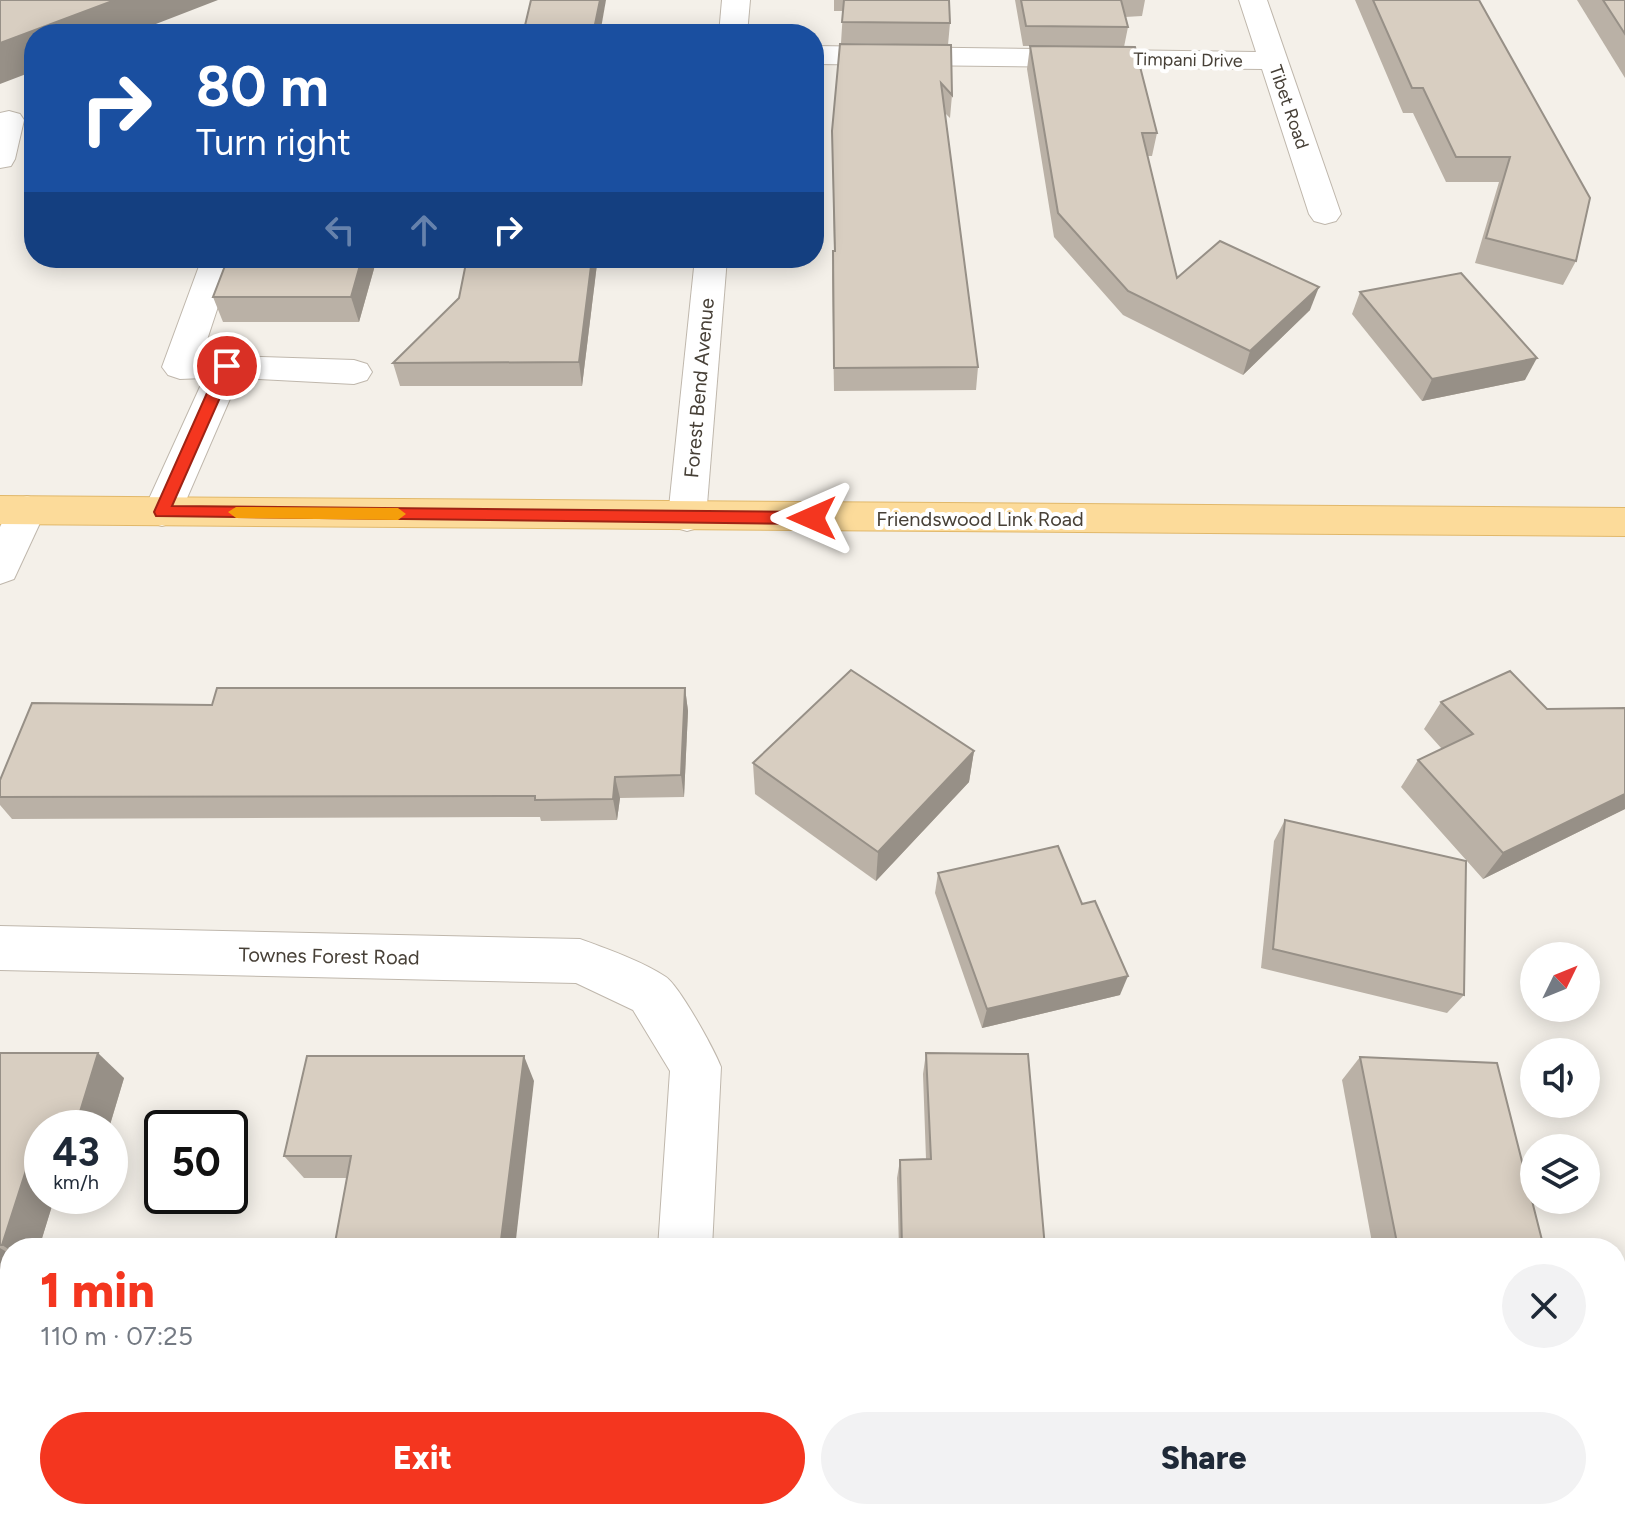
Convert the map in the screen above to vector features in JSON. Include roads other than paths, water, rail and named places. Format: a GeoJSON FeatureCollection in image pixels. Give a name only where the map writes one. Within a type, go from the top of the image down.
{"type":"FeatureCollection","features":[{"type":"Feature","properties":{"kind":"main road","name":"Friendswood Link Road"},"geometry":{"type":"LineString","coordinates":[[13,510],[1625,522]]}},
{"type":"Feature","properties":{"kind":"street"},"geometry":{"type":"LineString","coordinates":[[734,24],[736,0]]}},
{"type":"Feature","properties":{"kind":"street","name":"Tibet Road"},"geometry":{"type":"LineString","coordinates":[[1253,0],[1325,214]]}},
{"type":"Feature","properties":{"kind":"street","name":"Timpani Drive"},"geometry":{"type":"LineString","coordinates":[[824,55],[1274,61]]}},
{"type":"Feature","properties":{"kind":"street"},"geometry":{"type":"LineString","coordinates":[[0,159],[14,119]]}},
{"type":"Feature","properties":{"kind":"street"},"geometry":{"type":"LineString","coordinates":[[215,268],[180,367],[354,372]]}},
{"type":"Feature","properties":{"kind":"street","name":"Forest Bend Avenue"},"geometry":{"type":"LineString","coordinates":[[687,517],[710,268]]}},
{"type":"Feature","properties":{"kind":"street"},"geometry":{"type":"LineString","coordinates":[[162,512],[227,366]]}},
{"type":"Feature","properties":{"kind":"street"},"geometry":{"type":"LineString","coordinates":[[0,569],[13,510]]}},
{"type":"Feature","properties":{"kind":"street","name":"Townes Forest Road"},"geometry":{"type":"LineString","coordinates":[[0,948],[580,961],[650,994],[696,1067],[686,1238]]}}]}
